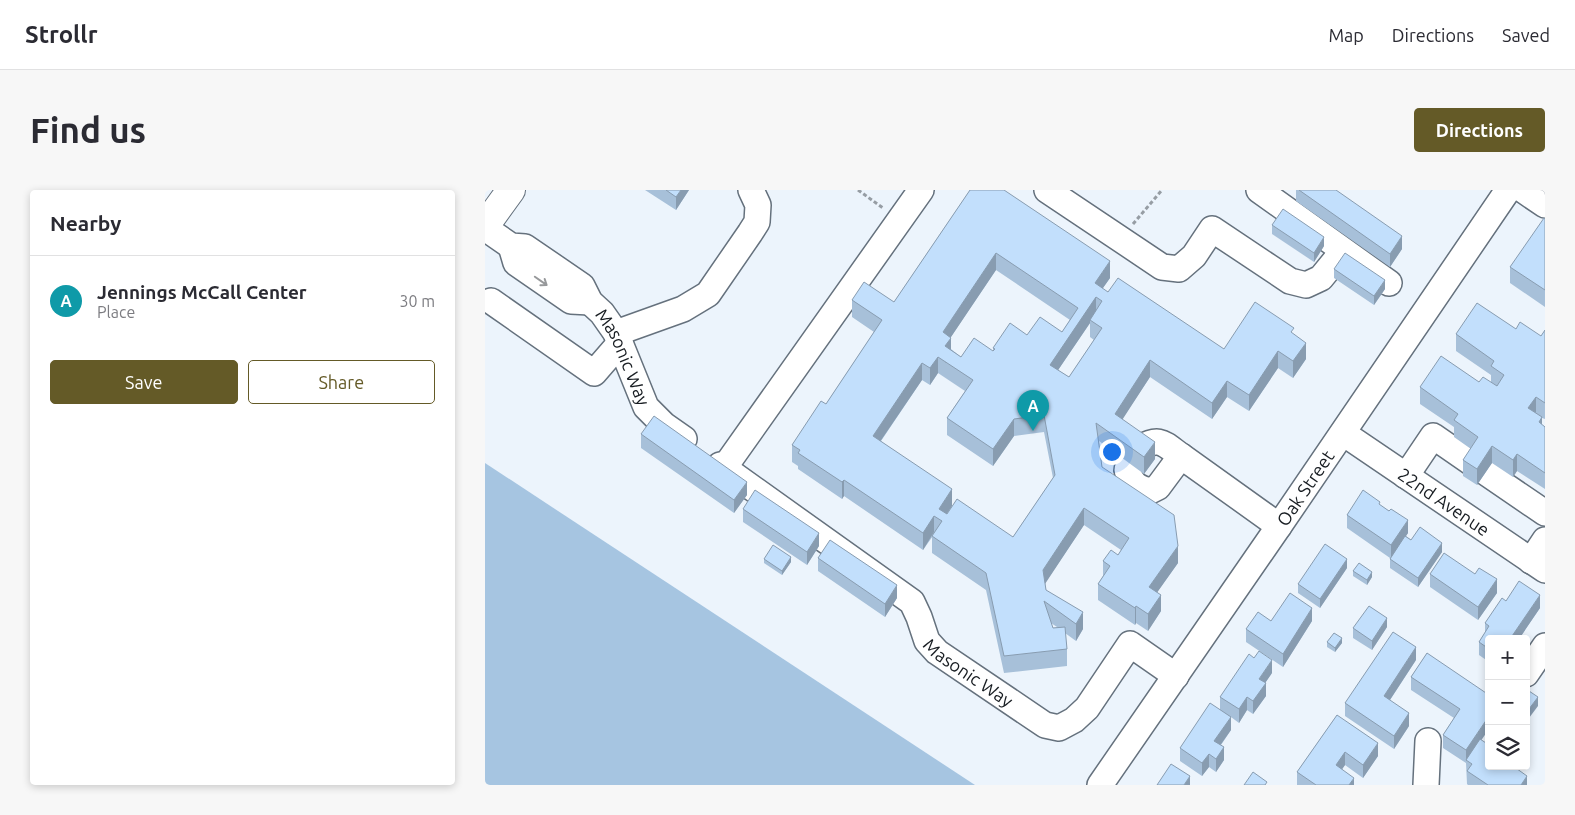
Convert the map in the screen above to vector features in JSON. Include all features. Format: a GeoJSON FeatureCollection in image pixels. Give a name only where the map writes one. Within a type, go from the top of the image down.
{"type":"FeatureCollection","features":[{"type":"Feature","properties":{"kind":"highway"},"geometry":{"type":"LineString","coordinates":[[485,227],[511,190]]}},
{"type":"Feature","properties":{"kind":"street"},"geometry":{"type":"LineString","coordinates":[[491,301],[594,373],[618,338],[683,309],[708,294],[757,222],[758,205],[751,190]]}},
{"type":"Feature","properties":{"kind":"street"},"geometry":{"type":"LineString","coordinates":[[724,468],[921,190]]}},
{"type":"Feature","properties":{"kind":"street"},"geometry":{"type":"LineString","coordinates":[[1047,190],[1162,267],[1179,269],[1194,256],[1212,229],[1289,281],[1306,285],[1321,278],[1343,251]]}},
{"type":"Feature","properties":{"kind":"street"},"geometry":{"type":"LineString","coordinates":[[1259,190],[1281,204],[1294,217],[1389,283]]}},
{"type":"Feature","properties":{"kind":"street","name":"Oak Street"},"geometry":{"type":"LineString","coordinates":[[1100,785],[1508,190]]}},
{"type":"Feature","properties":{"kind":"street"},"geometry":{"type":"LineString","coordinates":[[1523,190],[1545,205]]}},
{"type":"Feature","properties":{"kind":"street","name":"Masonic Way"},"geometry":{"type":"LineString","coordinates":[[485,227],[511,246],[525,247],[581,286],[590,302],[602,313],[618,338],[646,408],[664,425],[912,602],[927,641],[937,652],[1045,725],[1059,728],[1074,720],[1087,708],[1130,644],[1176,676]]}},
{"type":"Feature","properties":{"kind":"street","name":"22nd Avenue"},"geometry":{"type":"LineString","coordinates":[[1343,433],[1538,566]]}},
{"type":"Feature","properties":{"kind":"street"},"geometry":{"type":"LineString","coordinates":[[1406,476],[1433,436],[1545,514]]}},
{"type":"Feature","properties":{"kind":"street"},"geometry":{"type":"LineString","coordinates":[[1181,456],[1158,487],[1150,491],[1142,489],[1131,482],[1127,470],[1134,456],[1150,442],[1161,442],[1181,456],[1279,526]]}},
{"type":"Feature","properties":{"kind":"street"},"geometry":{"type":"LineString","coordinates":[[1538,566],[1545,540]]}},
{"type":"Feature","properties":{"kind":"street"},"geometry":{"type":"LineString","coordinates":[[1530,668],[1545,646]]}},
{"type":"Feature","properties":{"kind":"street"},"geometry":{"type":"LineString","coordinates":[[1426,785],[1428,741]]}},
{"type":"Feature","properties":{"kind":"path"},"geometry":{"type":"LineString","coordinates":[[858,190],[900,220]]}},
{"type":"Feature","properties":{"kind":"path"},"geometry":{"type":"LineString","coordinates":[[1121,240],[1162,190]]}},
{"type":"Feature","properties":{"kind":"shaded area"},"geometry":{"type":"Polygon","coordinates":[[[485,463],[975,785],[485,785],[485,463]]]}},
{"type":"Feature","properties":{"kind":"building"},"geometry":{"type":"Polygon","coordinates":[[[666,190],[681,190],[676,197],[666,190]]]}},
{"type":"Feature","properties":{"kind":"building"},"geometry":{"type":"Polygon","coordinates":[[[970,190],[1004,190],[1110,261],[1095,283],[1108,292],[1118,278],[1224,349],[1255,302],[1294,328],[1291,332],[1306,343],[1293,361],[1278,351],[1249,395],[1227,381],[1212,403],[1150,360],[1115,414],[1155,442],[1144,457],[1096,423],[1102,467],[1174,515],[1178,546],[1149,587],[1161,595],[1148,614],[1136,606],[1135,608],[1098,584],[1110,566],[1103,561],[1111,550],[1118,555],[1129,538],[1084,508],[1043,570],[1046,590],[1083,612],[1076,624],[1044,601],[1053,628],[1065,627],[1067,649],[1004,656],[986,573],[932,536],[942,521],[934,516],[923,533],[844,480],[842,482],[798,453],[800,450],[792,445],[821,401],[826,404],[882,320],[852,300],[864,282],[894,302],[970,190]],[[996,253],[943,332],[951,338],[945,346],[961,357],[974,338],[993,351],[995,349],[993,348],[1010,323],[1027,335],[1040,317],[1062,332],[1078,308],[996,253]],[[1096,297],[1050,365],[1069,377],[1102,328],[1090,320],[1102,301],[1096,297]],[[938,357],[930,368],[922,363],[873,436],[952,489],[939,509],[947,514],[957,499],[1013,537],[1055,475],[1044,415],[1014,419],[993,449],[947,418],[973,380],[938,357]]]}},
{"type":"Feature","properties":{"kind":"building"},"geometry":{"type":"Polygon","coordinates":[[[1299,190],[1336,190],[1402,236],[1390,254],[1299,190]]]}},
{"type":"Feature","properties":{"kind":"building"},"geometry":{"type":"Polygon","coordinates":[[[1283,209],[1324,237],[1314,253],[1272,225],[1283,209]]]}},
{"type":"Feature","properties":{"kind":"building"},"geometry":{"type":"Polygon","coordinates":[[[1545,219],[1545,290],[1510,267],[1545,219]]]}},
{"type":"Feature","properties":{"kind":"building"},"geometry":{"type":"Polygon","coordinates":[[[1345,253],[1385,280],[1374,296],[1334,269],[1345,253]]]}},
{"type":"Feature","properties":{"kind":"building"},"geometry":{"type":"Polygon","coordinates":[[[1477,303],[1516,329],[1520,322],[1541,336],[1545,330],[1545,403],[1536,397],[1528,408],[1542,417],[1539,422],[1545,427],[1545,473],[1517,454],[1513,460],[1492,446],[1477,469],[1463,460],[1478,437],[1454,420],[1458,414],[1420,387],[1441,356],[1479,382],[1483,377],[1497,386],[1504,375],[1491,366],[1494,361],[1456,334],[1477,303]]]}},
{"type":"Feature","properties":{"kind":"building"},"geometry":{"type":"Polygon","coordinates":[[[654,416],[747,482],[734,500],[641,434],[654,416]]]}},
{"type":"Feature","properties":{"kind":"building"},"geometry":{"type":"Polygon","coordinates":[[[755,490],[819,533],[807,552],[743,509],[755,490]]]}},
{"type":"Feature","properties":{"kind":"building"},"geometry":{"type":"Polygon","coordinates":[[[1363,490],[1389,511],[1391,509],[1408,520],[1391,545],[1347,515],[1363,490]]]}},
{"type":"Feature","properties":{"kind":"building"},"geometry":{"type":"Polygon","coordinates":[[[1420,527],[1442,543],[1418,578],[1390,559],[1405,536],[1411,540],[1420,527]]]}},
{"type":"Feature","properties":{"kind":"building"},"geometry":{"type":"Polygon","coordinates":[[[830,540],[897,585],[885,604],[818,558],[830,540]]]}},
{"type":"Feature","properties":{"kind":"building"},"geometry":{"type":"Polygon","coordinates":[[[1325,544],[1347,559],[1320,599],[1298,584],[1325,544]]]}},
{"type":"Feature","properties":{"kind":"building"},"geometry":{"type":"Polygon","coordinates":[[[773,545],[791,557],[782,571],[764,559],[773,545]]]}},
{"type":"Feature","properties":{"kind":"building"},"geometry":{"type":"Polygon","coordinates":[[[1444,553],[1475,574],[1479,568],[1497,579],[1478,607],[1430,574],[1444,553]]]}},
{"type":"Feature","properties":{"kind":"building"},"geometry":{"type":"Polygon","coordinates":[[[1359,563],[1372,572],[1367,580],[1353,571],[1359,563]]]}},
{"type":"Feature","properties":{"kind":"building"},"geometry":{"type":"Polygon","coordinates":[[[1519,581],[1540,595],[1513,635],[1485,635],[1485,646],[1479,642],[1489,626],[1485,623],[1502,598],[1506,601],[1519,581]]]}},
{"type":"Feature","properties":{"kind":"building"},"geometry":{"type":"Polygon","coordinates":[[[1290,593],[1312,608],[1283,654],[1246,629],[1258,612],[1271,621],[1290,593]]]}},
{"type":"Feature","properties":{"kind":"building"},"geometry":{"type":"Polygon","coordinates":[[[1369,606],[1387,618],[1372,641],[1353,628],[1369,606]]]}},
{"type":"Feature","properties":{"kind":"building"},"geometry":{"type":"Polygon","coordinates":[[[1393,632],[1416,647],[1384,696],[1409,713],[1394,736],[1345,703],[1393,632]]]}},
{"type":"Feature","properties":{"kind":"building"},"geometry":{"type":"Polygon","coordinates":[[[1334,633],[1342,638],[1335,648],[1327,642],[1334,633]]]}},
{"type":"Feature","properties":{"kind":"building"},"geometry":{"type":"Polygon","coordinates":[[[1259,651],[1272,660],[1259,679],[1266,683],[1253,701],[1247,697],[1239,709],[1220,697],[1249,654],[1254,658],[1259,651]]]}},
{"type":"Feature","properties":{"kind":"building"},"geometry":{"type":"Polygon","coordinates":[[[1427,653],[1485,692],[1485,722],[1466,750],[1443,735],[1460,709],[1411,677],[1427,653]]]}},
{"type":"Feature","properties":{"kind":"building"},"geometry":{"type":"Polygon","coordinates":[[[1530,692],[1538,697],[1530,708],[1530,692]]]}},
{"type":"Feature","properties":{"kind":"building"},"geometry":{"type":"Polygon","coordinates":[[[1210,703],[1231,717],[1214,741],[1224,747],[1216,759],[1209,754],[1202,763],[1180,748],[1210,703]]]}},
{"type":"Feature","properties":{"kind":"building"},"geometry":{"type":"Polygon","coordinates":[[[1337,715],[1378,743],[1363,765],[1345,752],[1336,765],[1354,778],[1349,785],[1316,785],[1297,772],[1337,715]]]}},
{"type":"Feature","properties":{"kind":"building"},"geometry":{"type":"Polygon","coordinates":[[[1480,739],[1485,742],[1485,770],[1519,770],[1527,776],[1521,785],[1488,785],[1467,771],[1472,764],[1466,760],[1480,739]]]}},
{"type":"Feature","properties":{"kind":"building"},"geometry":{"type":"Polygon","coordinates":[[[1171,764],[1190,776],[1184,785],[1157,785],[1171,764]]]}},
{"type":"Feature","properties":{"kind":"building"},"geometry":{"type":"Polygon","coordinates":[[[1253,772],[1267,782],[1265,785],[1244,785],[1253,772]]]}},
{"type":"Feature","properties":{"kind":"place","name":"Jennings McCall Center"},"geometry":{"type":"Point","coordinates":[1033,431]}}]}
